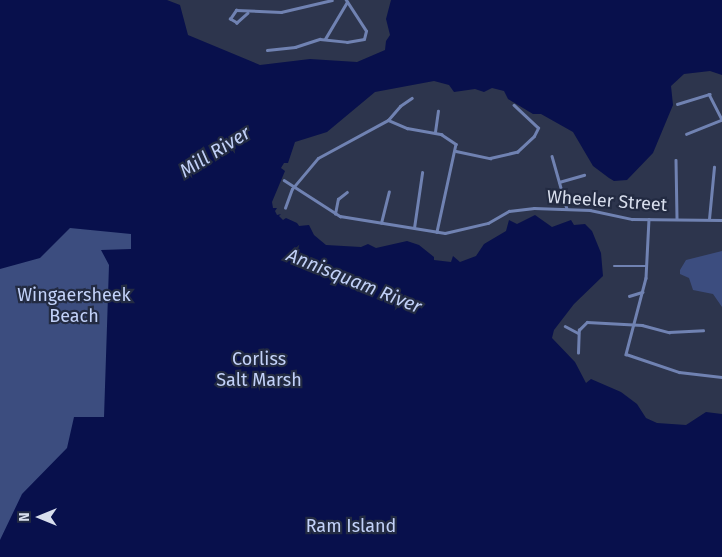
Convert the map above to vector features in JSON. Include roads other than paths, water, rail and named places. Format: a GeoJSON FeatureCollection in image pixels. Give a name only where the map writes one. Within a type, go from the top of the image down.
{"type":"FeatureCollection","features":[{"type":"Feature","properties":{"kind":"street"},"geometry":{"type":"LineString","coordinates":[[248,13],[237,22],[230,19],[236,10],[248,13],[297,10],[332,0]]}},
{"type":"Feature","properties":{"kind":"street"},"geometry":{"type":"LineString","coordinates":[[267,50],[294,47],[325,39],[356,42],[366,36],[365,28],[346,1],[325,39]]}},
{"type":"Feature","properties":{"kind":"street"},"geometry":{"type":"LineString","coordinates":[[677,104],[709,94],[722,120],[687,134]]}},
{"type":"Feature","properties":{"kind":"street"},"geometry":{"type":"LineString","coordinates":[[285,208],[294,187],[318,158],[388,120],[400,106],[412,98]]}},
{"type":"Feature","properties":{"kind":"street"},"geometry":{"type":"LineString","coordinates":[[456,152],[490,158],[518,152],[534,136],[538,128],[514,106]]}},
{"type":"Feature","properties":{"kind":"street"},"geometry":{"type":"LineString","coordinates":[[435,132],[438,111]]}},
{"type":"Feature","properties":{"kind":"street"},"geometry":{"type":"LineString","coordinates":[[388,120],[407,128],[435,132],[451,138],[456,152],[436,232]]}},
{"type":"Feature","properties":{"kind":"street"},"geometry":{"type":"LineString","coordinates":[[552,156],[567,209]]}},
{"type":"Feature","properties":{"kind":"street"},"geometry":{"type":"LineString","coordinates":[[676,160],[677,219]]}},
{"type":"Feature","properties":{"kind":"street"},"geometry":{"type":"LineString","coordinates":[[709,219],[714,167]]}},
{"type":"Feature","properties":{"kind":"street"},"geometry":{"type":"LineString","coordinates":[[414,228],[422,173]]}},
{"type":"Feature","properties":{"kind":"street"},"geometry":{"type":"LineString","coordinates":[[560,182],[584,175]]}},
{"type":"Feature","properties":{"kind":"street","name":"Wheeler Street"},"geometry":{"type":"LineString","coordinates":[[284,180],[335,214],[445,233],[478,226],[509,211],[567,209],[649,219],[722,220]]}},
{"type":"Feature","properties":{"kind":"street"},"geometry":{"type":"LineString","coordinates":[[335,214],[338,199],[347,192]]}},
{"type":"Feature","properties":{"kind":"street"},"geometry":{"type":"LineString","coordinates":[[381,223],[389,192]]}},
{"type":"Feature","properties":{"kind":"street"},"geometry":{"type":"LineString","coordinates":[[649,219],[642,292],[625,349],[629,356],[679,372],[722,377]]}},
{"type":"Feature","properties":{"kind":"street"},"geometry":{"type":"LineString","coordinates":[[614,266],[646,266]]}},
{"type":"Feature","properties":{"kind":"street"},"geometry":{"type":"LineString","coordinates":[[629,296],[642,292]]}},
{"type":"Feature","properties":{"kind":"street"},"geometry":{"type":"LineString","coordinates":[[578,353],[578,333],[587,322],[632,325],[669,332],[703,330]]}},
{"type":"Feature","properties":{"kind":"street"},"geometry":{"type":"LineString","coordinates":[[565,326],[578,333]]}},
{"type":"Feature","properties":{"kind":"water"},"geometry":{"type":"Polygon","coordinates":[[[0,0],[167,0],[180,5],[188,35],[260,65],[310,59],[357,62],[385,50],[386,41],[390,35],[386,19],[391,0],[722,0],[722,75],[710,71],[684,74],[671,86],[673,105],[653,153],[627,180],[614,181],[609,178],[593,166],[573,132],[541,114],[533,114],[508,99],[504,91],[492,88],[484,92],[475,89],[454,92],[449,85],[434,81],[375,92],[327,132],[295,142],[288,163],[284,163],[281,168],[285,171],[272,202],[273,208],[277,208],[275,211],[277,215],[281,214],[279,216],[283,220],[286,218],[297,223],[299,226],[309,225],[314,235],[326,245],[361,247],[368,244],[376,248],[407,241],[419,245],[434,257],[434,260],[451,262],[453,256],[460,262],[476,256],[484,244],[506,231],[509,220],[517,224],[535,215],[552,227],[571,220],[574,225],[585,224],[592,231],[601,253],[603,276],[574,304],[554,330],[552,338],[575,362],[586,383],[591,379],[621,392],[637,404],[646,418],[657,423],[686,425],[706,412],[722,414],[722,557],[0,557],[0,540],[22,494],[67,448],[74,417],[104,417],[109,265],[101,250],[131,249],[131,234],[70,228],[40,258],[0,269],[0,0]]]}},
{"type":"Feature","properties":{"kind":"water label","name":"Mill River"},"geometry":{"type":"Point","coordinates":[215,152]}},
{"type":"Feature","properties":{"kind":"water label","name":"Annisquam River"},"geometry":{"type":"Point","coordinates":[354,281]}},
{"type":"Feature","properties":{"kind":"park label","name":"Wingaersheek Beach"},"geometry":{"type":"Point","coordinates":[74,306]}},
{"type":"Feature","properties":{"kind":"park label","name":"Corliss Salt Marsh"},"geometry":{"type":"Point","coordinates":[259,370]}},
{"type":"Feature","properties":{"kind":"park label","name":"Ram Island"},"geometry":{"type":"Point","coordinates":[351,526]}}]}
